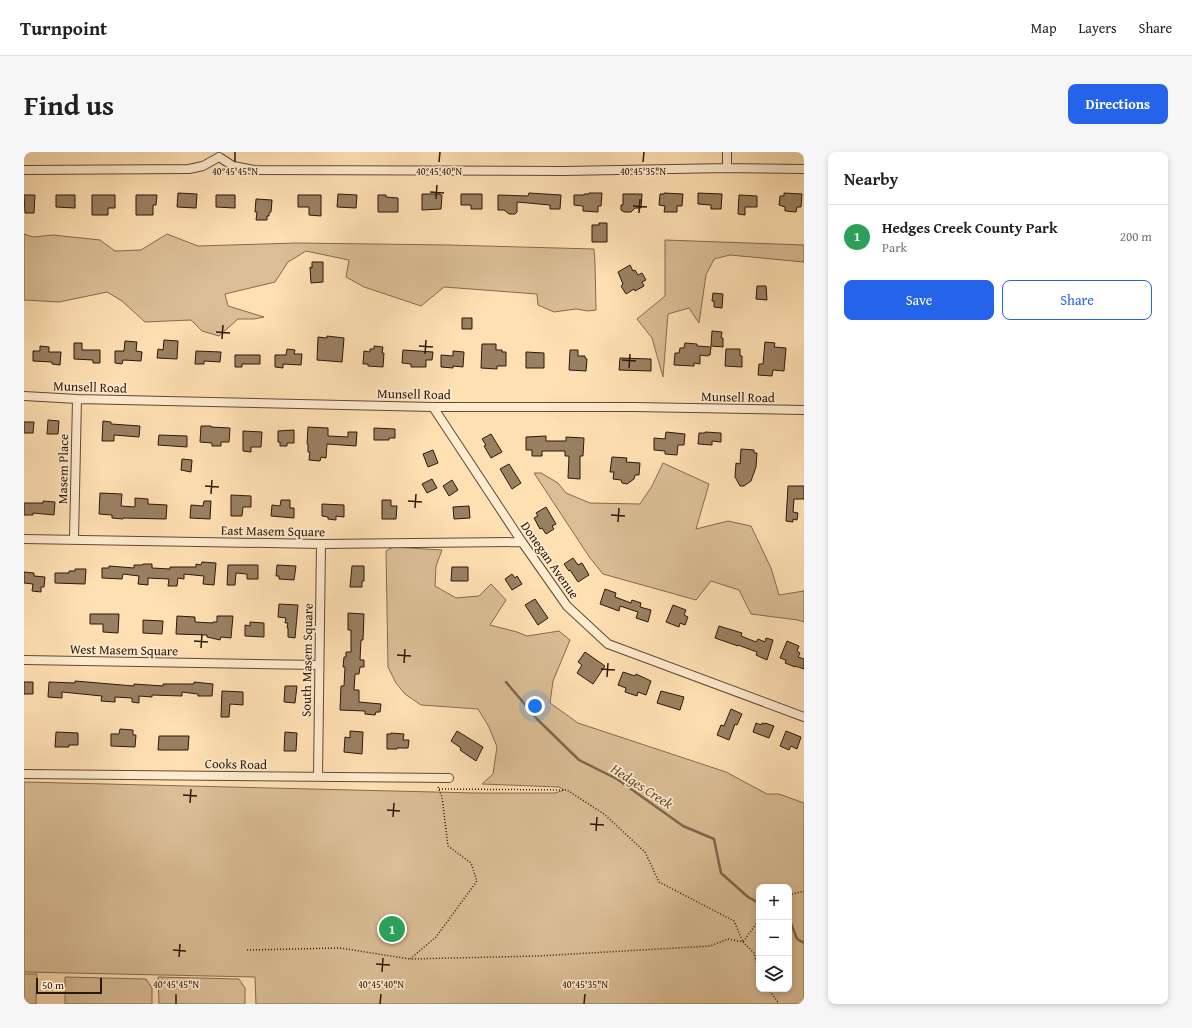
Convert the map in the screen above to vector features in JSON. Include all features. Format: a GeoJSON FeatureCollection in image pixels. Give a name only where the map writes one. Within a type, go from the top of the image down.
{"type":"FeatureCollection","features":[{"type":"Feature","properties":{"kind":"street"},"geometry":{"type":"LineString","coordinates":[[727,152],[728,168]]}},
{"type":"Feature","properties":{"kind":"street"},"geometry":{"type":"LineString","coordinates":[[24,170],[189,169],[203,166],[220,154],[233,166],[254,170],[564,171],[728,168],[804,169]]}},
{"type":"Feature","properties":{"kind":"street","name":"Munsell Road"},"geometry":{"type":"LineString","coordinates":[[24,396],[77,400],[804,410]]}},
{"type":"Feature","properties":{"kind":"street","name":"Masem Place"},"geometry":{"type":"LineString","coordinates":[[74,539],[77,400]]}},
{"type":"Feature","properties":{"kind":"street","name":"Donegan Avenue"},"geometry":{"type":"LineString","coordinates":[[433,406],[522,542],[567,606],[608,644],[804,717]]}},
{"type":"Feature","properties":{"kind":"street","name":"East Masem Square"},"geometry":{"type":"LineString","coordinates":[[24,539],[320,544],[522,542]]}},
{"type":"Feature","properties":{"kind":"street","name":"South Masem Square"},"geometry":{"type":"LineString","coordinates":[[318,776],[320,544]]}},
{"type":"Feature","properties":{"kind":"street","name":"West Masem Square"},"geometry":{"type":"LineString","coordinates":[[24,660],[320,665]]}},
{"type":"Feature","properties":{"kind":"street","name":"Cooks Road"},"geometry":{"type":"LineString","coordinates":[[24,774],[449,778]]}},
{"type":"Feature","properties":{"kind":"path"},"geometry":{"type":"LineString","coordinates":[[410,959],[436,937],[477,881],[471,863],[448,846],[442,797],[434,778]]}},
{"type":"Feature","properties":{"kind":"path"},"geometry":{"type":"LineString","coordinates":[[439,789],[567,790],[604,814],[645,852],[659,882],[734,921],[743,942],[754,953],[756,961]]}},
{"type":"Feature","properties":{"kind":"path"},"geometry":{"type":"LineString","coordinates":[[792,893],[804,891]]}},
{"type":"Feature","properties":{"kind":"path"},"geometry":{"type":"LineString","coordinates":[[743,942],[756,924]]}},
{"type":"Feature","properties":{"kind":"path"},"geometry":{"type":"LineString","coordinates":[[248,950],[340,948],[410,959],[538,956],[703,947],[728,939],[743,942]]}},
{"type":"Feature","properties":{"kind":"path"},"geometry":{"type":"LineString","coordinates":[[770,992],[778,1004]]}},
{"type":"Feature","properties":{"kind":"shaded area"},"geometry":{"type":"Polygon","coordinates":[[[24,234],[33,237],[53,235],[100,240],[115,251],[141,250],[167,234],[198,246],[297,243],[594,249],[596,310],[588,311],[576,309],[554,312],[538,305],[537,294],[444,287],[421,306],[364,287],[346,277],[349,260],[306,251],[288,262],[275,282],[225,294],[228,306],[264,317],[254,319],[238,319],[219,336],[202,331],[191,320],[145,322],[122,301],[107,292],[59,302],[24,300],[24,234]]]}},
{"type":"Feature","properties":{"kind":"shaded area"},"geometry":{"type":"Polygon","coordinates":[[[665,240],[804,245],[804,262],[730,255],[714,259],[706,275],[699,323],[689,308],[668,314],[663,377],[652,338],[637,319],[665,296],[665,240]]]}},
{"type":"Feature","properties":{"kind":"shaded area"},"geometry":{"type":"Polygon","coordinates":[[[663,463],[709,484],[696,529],[728,521],[751,526],[771,568],[779,595],[804,591],[804,622],[751,614],[739,590],[711,581],[696,600],[603,574],[590,558],[534,473],[541,473],[558,483],[566,493],[590,503],[640,504],[652,486],[663,463]]]}},
{"type":"Feature","properties":{"kind":"shaded area"},"geometry":{"type":"Polygon","coordinates":[[[393,547],[442,550],[436,566],[435,586],[456,598],[479,596],[491,584],[506,600],[490,625],[527,636],[559,631],[570,640],[553,681],[550,703],[578,723],[726,772],[767,794],[779,794],[804,803],[804,1004],[256,1004],[255,977],[24,972],[24,782],[475,793],[555,793],[564,790],[559,787],[482,784],[493,774],[497,747],[489,727],[478,709],[421,705],[405,694],[396,683],[388,667],[386,551],[393,547]]]}},
{"type":"Feature","properties":{"kind":"shaded area"},"geometry":{"type":"Polygon","coordinates":[[[24,974],[37,974],[36,1004],[24,1004],[24,974]]]}},
{"type":"Feature","properties":{"kind":"shaded area"},"geometry":{"type":"Polygon","coordinates":[[[65,977],[146,979],[152,988],[152,1004],[65,1004],[65,977]]]}},
{"type":"Feature","properties":{"kind":"shaded area"},"geometry":{"type":"Polygon","coordinates":[[[158,977],[239,979],[245,988],[245,1004],[159,1004],[158,977]]]}},
{"type":"Feature","properties":{"kind":"building"},"geometry":{"type":"Polygon","coordinates":[[[178,193],[197,194],[196,208],[177,207],[178,193]]]}},
{"type":"Feature","properties":{"kind":"building"},"geometry":{"type":"Polygon","coordinates":[[[529,193],[561,195],[560,209],[550,209],[550,205],[517,202],[517,212],[515,214],[509,214],[504,210],[498,210],[498,195],[528,196],[529,193]]]}},
{"type":"Feature","properties":{"kind":"building"},"geometry":{"type":"Polygon","coordinates":[[[589,193],[602,193],[601,206],[598,206],[598,212],[583,211],[583,206],[574,205],[574,195],[584,195],[589,193]]]}},
{"type":"Feature","properties":{"kind":"building"},"geometry":{"type":"Polygon","coordinates":[[[698,193],[722,194],[721,209],[711,209],[711,205],[698,204],[698,193]]]}},
{"type":"Feature","properties":{"kind":"building"},"geometry":{"type":"Polygon","coordinates":[[[784,193],[802,194],[801,207],[797,207],[796,212],[785,211],[785,207],[779,205],[780,196],[784,196],[784,193]]]}},
{"type":"Feature","properties":{"kind":"building"},"geometry":{"type":"Polygon","coordinates":[[[338,194],[357,195],[356,208],[337,207],[338,194]]]}},
{"type":"Feature","properties":{"kind":"building"},"geometry":{"type":"Polygon","coordinates":[[[422,194],[442,195],[441,209],[422,210],[422,194]]]}},
{"type":"Feature","properties":{"kind":"building"},"geometry":{"type":"Polygon","coordinates":[[[461,194],[482,194],[482,209],[471,209],[471,205],[461,205],[461,194]]]}},
{"type":"Feature","properties":{"kind":"building"},"geometry":{"type":"Polygon","coordinates":[[[623,194],[642,194],[641,208],[635,208],[631,212],[624,212],[621,210],[621,205],[623,205],[623,194]]]}},
{"type":"Feature","properties":{"kind":"building"},"geometry":{"type":"Polygon","coordinates":[[[660,194],[683,194],[682,206],[677,206],[677,212],[664,212],[665,206],[659,205],[660,194]]]}},
{"type":"Feature","properties":{"kind":"building"},"geometry":{"type":"Polygon","coordinates":[[[24,195],[35,195],[34,213],[25,213],[24,195]]]}},
{"type":"Feature","properties":{"kind":"building"},"geometry":{"type":"Polygon","coordinates":[[[56,195],[75,195],[75,208],[56,207],[56,195]]]}},
{"type":"Feature","properties":{"kind":"building"},"geometry":{"type":"Polygon","coordinates":[[[92,195],[115,195],[115,208],[108,208],[108,215],[92,215],[92,195]]]}},
{"type":"Feature","properties":{"kind":"building"},"geometry":{"type":"Polygon","coordinates":[[[136,195],[157,195],[156,205],[153,205],[153,215],[136,215],[136,195]]]}},
{"type":"Feature","properties":{"kind":"building"},"geometry":{"type":"Polygon","coordinates":[[[216,195],[235,195],[235,208],[216,207],[216,195]]]}},
{"type":"Feature","properties":{"kind":"building"},"geometry":{"type":"Polygon","coordinates":[[[298,195],[321,195],[321,216],[309,215],[309,207],[298,207],[298,195]]]}},
{"type":"Feature","properties":{"kind":"building"},"geometry":{"type":"Polygon","coordinates":[[[378,195],[398,198],[398,212],[378,212],[378,195]]]}},
{"type":"Feature","properties":{"kind":"building"},"geometry":{"type":"Polygon","coordinates":[[[739,195],[757,196],[757,207],[745,207],[745,215],[738,214],[739,195]]]}},
{"type":"Feature","properties":{"kind":"building"},"geometry":{"type":"Polygon","coordinates":[[[256,199],[272,200],[271,212],[269,213],[269,216],[267,216],[267,220],[256,220],[256,199]]]}},
{"type":"Feature","properties":{"kind":"building"},"geometry":{"type":"Polygon","coordinates":[[[599,223],[607,223],[607,242],[592,242],[592,225],[599,225],[599,223]]]}},
{"type":"Feature","properties":{"kind":"building"},"geometry":{"type":"Polygon","coordinates":[[[312,262],[323,262],[323,282],[311,283],[310,267],[312,268],[312,262]]]}},
{"type":"Feature","properties":{"kind":"building"},"geometry":{"type":"Polygon","coordinates":[[[630,265],[633,271],[635,270],[638,275],[642,273],[646,280],[642,282],[644,286],[635,291],[634,289],[626,294],[621,286],[623,284],[618,272],[630,265]]]}},
{"type":"Feature","properties":{"kind":"building"},"geometry":{"type":"Polygon","coordinates":[[[757,286],[766,286],[767,300],[756,299],[757,286]]]}},
{"type":"Feature","properties":{"kind":"building"},"geometry":{"type":"Polygon","coordinates":[[[713,293],[723,294],[722,308],[714,307],[714,301],[712,301],[713,293]]]}},
{"type":"Feature","properties":{"kind":"building"},"geometry":{"type":"Polygon","coordinates":[[[462,318],[472,318],[472,329],[462,329],[462,318]]]}},
{"type":"Feature","properties":{"kind":"building"},"geometry":{"type":"Polygon","coordinates":[[[712,331],[722,332],[721,338],[723,338],[723,347],[711,346],[712,331]]]}},
{"type":"Feature","properties":{"kind":"building"},"geometry":{"type":"Polygon","coordinates":[[[327,336],[344,338],[342,362],[317,360],[318,337],[327,338],[327,336]]]}},
{"type":"Feature","properties":{"kind":"building"},"geometry":{"type":"Polygon","coordinates":[[[164,340],[178,341],[177,359],[157,358],[158,349],[163,350],[164,340]]]}},
{"type":"Feature","properties":{"kind":"building"},"geometry":{"type":"Polygon","coordinates":[[[125,341],[137,342],[136,351],[142,352],[141,361],[123,360],[122,364],[115,363],[115,351],[124,351],[125,341]]]}},
{"type":"Feature","properties":{"kind":"building"},"geometry":{"type":"Polygon","coordinates":[[[765,342],[775,343],[774,347],[786,348],[784,371],[773,370],[772,376],[758,375],[759,364],[763,364],[765,342]]]}},
{"type":"Feature","properties":{"kind":"building"},"geometry":{"type":"Polygon","coordinates":[[[74,343],[82,343],[82,350],[100,350],[100,363],[93,363],[93,360],[74,359],[74,343]]]}},
{"type":"Feature","properties":{"kind":"building"},"geometry":{"type":"Polygon","coordinates":[[[685,343],[711,347],[710,355],[700,355],[700,364],[694,363],[694,366],[674,365],[675,353],[679,353],[680,348],[684,348],[685,343]]]}},
{"type":"Feature","properties":{"kind":"building"},"geometry":{"type":"Polygon","coordinates":[[[482,344],[496,344],[496,350],[506,352],[506,366],[497,366],[497,369],[481,368],[482,344]]]}},
{"type":"Feature","properties":{"kind":"building"},"geometry":{"type":"Polygon","coordinates":[[[40,346],[49,347],[49,352],[61,352],[60,365],[52,364],[52,362],[33,361],[33,351],[40,351],[40,346]]]}},
{"type":"Feature","properties":{"kind":"building"},"geometry":{"type":"Polygon","coordinates":[[[374,346],[383,347],[383,367],[368,366],[368,364],[363,364],[364,351],[370,352],[370,349],[374,349],[374,346]]]}},
{"type":"Feature","properties":{"kind":"building"},"geometry":{"type":"Polygon","coordinates":[[[287,349],[295,350],[294,354],[302,354],[301,365],[283,364],[283,368],[275,367],[275,355],[286,355],[287,349]]]}},
{"type":"Feature","properties":{"kind":"building"},"geometry":{"type":"Polygon","coordinates":[[[726,349],[740,349],[740,356],[742,356],[742,367],[725,366],[726,349]]]}},
{"type":"Feature","properties":{"kind":"building"},"geometry":{"type":"Polygon","coordinates":[[[403,350],[433,352],[432,360],[426,360],[426,367],[411,367],[411,364],[402,363],[403,350]]]}},
{"type":"Feature","properties":{"kind":"building"},"geometry":{"type":"Polygon","coordinates":[[[570,350],[578,350],[578,356],[585,356],[587,359],[586,371],[569,370],[570,350]]]}},
{"type":"Feature","properties":{"kind":"building"},"geometry":{"type":"Polygon","coordinates":[[[196,351],[221,352],[220,362],[204,361],[204,364],[195,364],[196,351]]]}},
{"type":"Feature","properties":{"kind":"building"},"geometry":{"type":"Polygon","coordinates":[[[453,351],[464,352],[463,367],[441,367],[441,355],[453,356],[453,351]]]}},
{"type":"Feature","properties":{"kind":"building"},"geometry":{"type":"Polygon","coordinates":[[[526,352],[544,353],[544,368],[526,368],[526,352]]]}},
{"type":"Feature","properties":{"kind":"building"},"geometry":{"type":"Polygon","coordinates":[[[235,355],[260,355],[260,364],[242,364],[242,367],[235,367],[235,355]]]}},
{"type":"Feature","properties":{"kind":"building"},"geometry":{"type":"Polygon","coordinates":[[[620,358],[651,359],[651,371],[619,370],[620,358]]]}},
{"type":"Feature","properties":{"kind":"building"},"geometry":{"type":"Polygon","coordinates":[[[48,420],[59,421],[58,434],[47,434],[48,420]]]}},
{"type":"Feature","properties":{"kind":"building"},"geometry":{"type":"Polygon","coordinates":[[[103,421],[111,422],[111,424],[140,426],[139,437],[114,435],[114,441],[102,441],[103,421]]]}},
{"type":"Feature","properties":{"kind":"building"},"geometry":{"type":"Polygon","coordinates":[[[24,422],[34,422],[33,433],[24,433],[24,422]]]}},
{"type":"Feature","properties":{"kind":"building"},"geometry":{"type":"Polygon","coordinates":[[[201,426],[230,428],[229,442],[221,442],[221,446],[212,446],[212,443],[200,442],[201,426]]]}},
{"type":"Feature","properties":{"kind":"building"},"geometry":{"type":"Polygon","coordinates":[[[308,427],[328,428],[328,436],[348,437],[348,432],[357,432],[356,446],[327,444],[326,458],[321,457],[320,461],[309,460],[310,452],[308,452],[307,444],[308,427]]]}},
{"type":"Feature","properties":{"kind":"building"},"geometry":{"type":"Polygon","coordinates":[[[374,428],[395,429],[395,438],[389,438],[389,440],[374,440],[374,428]]]}},
{"type":"Feature","properties":{"kind":"building"},"geometry":{"type":"Polygon","coordinates":[[[294,430],[294,443],[287,443],[287,446],[280,446],[280,442],[278,442],[278,431],[294,430]]]}},
{"type":"Feature","properties":{"kind":"building"},"geometry":{"type":"Polygon","coordinates":[[[243,431],[262,432],[261,447],[251,447],[251,452],[243,451],[243,431]]]}},
{"type":"Feature","properties":{"kind":"building"},"geometry":{"type":"Polygon","coordinates":[[[666,432],[685,434],[684,445],[678,445],[677,455],[665,454],[665,451],[654,450],[654,438],[665,439],[666,432]]]}},
{"type":"Feature","properties":{"kind":"building"},"geometry":{"type":"Polygon","coordinates":[[[699,433],[721,433],[721,442],[712,441],[712,445],[698,444],[699,433]]]}},
{"type":"Feature","properties":{"kind":"building"},"geometry":{"type":"Polygon","coordinates":[[[491,434],[502,452],[491,458],[482,439],[491,434]]]}},
{"type":"Feature","properties":{"kind":"building"},"geometry":{"type":"Polygon","coordinates":[[[159,435],[187,436],[187,447],[158,445],[159,435]]]}},
{"type":"Feature","properties":{"kind":"building"},"geometry":{"type":"Polygon","coordinates":[[[546,436],[546,441],[566,441],[566,437],[584,438],[583,456],[580,456],[580,479],[568,478],[569,456],[565,456],[565,451],[542,451],[542,456],[532,456],[532,450],[526,450],[526,437],[546,436]]]}},
{"type":"Feature","properties":{"kind":"building"},"geometry":{"type":"Polygon","coordinates":[[[741,449],[754,450],[754,453],[757,453],[756,467],[751,481],[744,486],[740,486],[735,477],[736,463],[740,464],[741,449]]]}},
{"type":"Feature","properties":{"kind":"building"},"geometry":{"type":"Polygon","coordinates":[[[433,450],[438,463],[428,467],[423,454],[433,450]]]}},
{"type":"Feature","properties":{"kind":"building"},"geometry":{"type":"Polygon","coordinates":[[[612,457],[627,458],[626,462],[640,463],[639,475],[635,475],[634,479],[627,484],[622,483],[621,480],[613,479],[614,472],[610,472],[612,457]]]}},
{"type":"Feature","properties":{"kind":"building"},"geometry":{"type":"Polygon","coordinates":[[[182,459],[192,460],[191,472],[181,470],[182,459]]]}},
{"type":"Feature","properties":{"kind":"building"},"geometry":{"type":"Polygon","coordinates":[[[509,464],[521,483],[512,489],[500,469],[509,464]]]}},
{"type":"Feature","properties":{"kind":"building"},"geometry":{"type":"Polygon","coordinates":[[[432,479],[437,488],[427,493],[422,484],[432,479]]]}},
{"type":"Feature","properties":{"kind":"building"},"geometry":{"type":"Polygon","coordinates":[[[452,480],[458,490],[449,496],[443,486],[452,480]]]}},
{"type":"Feature","properties":{"kind":"building"},"geometry":{"type":"Polygon","coordinates":[[[788,486],[804,486],[804,499],[794,499],[793,512],[798,513],[797,520],[793,519],[793,522],[786,521],[788,486]]]}},
{"type":"Feature","properties":{"kind":"building"},"geometry":{"type":"Polygon","coordinates":[[[100,493],[122,494],[121,506],[135,507],[135,498],[148,499],[148,504],[167,505],[166,519],[123,519],[112,518],[112,515],[99,514],[100,493]]]}},
{"type":"Feature","properties":{"kind":"building"},"geometry":{"type":"Polygon","coordinates":[[[231,495],[251,496],[251,507],[243,507],[242,516],[231,516],[231,495]]]}},
{"type":"Feature","properties":{"kind":"building"},"geometry":{"type":"Polygon","coordinates":[[[281,500],[290,500],[290,508],[294,508],[294,518],[271,516],[272,505],[280,506],[281,500]]]}},
{"type":"Feature","properties":{"kind":"building"},"geometry":{"type":"Polygon","coordinates":[[[382,500],[391,500],[391,506],[397,506],[396,519],[382,519],[382,500]]]}},
{"type":"Feature","properties":{"kind":"building"},"geometry":{"type":"Polygon","coordinates":[[[43,501],[55,502],[54,515],[33,513],[33,515],[24,515],[24,503],[43,503],[43,501]]]}},
{"type":"Feature","properties":{"kind":"building"},"geometry":{"type":"Polygon","coordinates":[[[204,501],[211,501],[210,519],[190,518],[191,505],[203,506],[204,501]]]}},
{"type":"Feature","properties":{"kind":"building"},"geometry":{"type":"Polygon","coordinates":[[[322,504],[344,505],[344,517],[336,516],[336,520],[328,519],[328,517],[322,516],[322,504]]]}},
{"type":"Feature","properties":{"kind":"building"},"geometry":{"type":"Polygon","coordinates":[[[469,506],[470,518],[454,519],[453,507],[469,506]]]}},
{"type":"Feature","properties":{"kind":"building"},"geometry":{"type":"Polygon","coordinates":[[[546,507],[556,524],[552,526],[554,529],[546,534],[542,528],[540,529],[534,518],[538,516],[536,513],[546,507]]]}},
{"type":"Feature","properties":{"kind":"building"},"geometry":{"type":"Polygon","coordinates":[[[573,558],[578,565],[582,563],[589,575],[578,582],[564,564],[573,558]]]}},
{"type":"Feature","properties":{"kind":"building"},"geometry":{"type":"Polygon","coordinates":[[[202,562],[216,563],[214,585],[203,584],[204,576],[184,574],[184,579],[178,578],[177,586],[168,586],[169,579],[148,578],[148,585],[138,584],[139,576],[123,574],[122,579],[102,578],[102,568],[109,568],[109,566],[134,568],[134,565],[152,564],[152,568],[170,569],[170,567],[196,567],[196,564],[201,565],[202,562]]]}},
{"type":"Feature","properties":{"kind":"building"},"geometry":{"type":"Polygon","coordinates":[[[228,565],[258,565],[258,579],[247,579],[247,574],[236,573],[235,585],[227,585],[228,565]]]}},
{"type":"Feature","properties":{"kind":"building"},"geometry":{"type":"Polygon","coordinates":[[[277,565],[296,566],[294,580],[279,579],[279,576],[276,576],[277,565]]]}},
{"type":"Feature","properties":{"kind":"building"},"geometry":{"type":"Polygon","coordinates":[[[352,566],[364,566],[364,581],[362,581],[362,587],[350,587],[352,566]]]}},
{"type":"Feature","properties":{"kind":"building"},"geometry":{"type":"Polygon","coordinates":[[[452,567],[468,567],[468,581],[451,581],[452,567]]]}},
{"type":"Feature","properties":{"kind":"building"},"geometry":{"type":"Polygon","coordinates":[[[75,569],[86,569],[85,584],[55,583],[55,573],[69,573],[69,571],[75,571],[75,569]]]}},
{"type":"Feature","properties":{"kind":"building"},"geometry":{"type":"Polygon","coordinates":[[[24,572],[34,573],[34,576],[45,577],[44,587],[41,587],[41,592],[32,591],[33,584],[24,583],[24,572]]]}},
{"type":"Feature","properties":{"kind":"building"},"geometry":{"type":"Polygon","coordinates":[[[512,574],[515,578],[517,576],[522,584],[512,590],[505,579],[512,574]]]}},
{"type":"Feature","properties":{"kind":"building"},"geometry":{"type":"Polygon","coordinates":[[[605,589],[616,593],[615,597],[631,603],[632,600],[641,603],[640,607],[651,610],[648,622],[636,618],[638,612],[620,606],[619,611],[600,604],[605,589]]]}},
{"type":"Feature","properties":{"kind":"building"},"geometry":{"type":"Polygon","coordinates":[[[535,599],[548,618],[538,625],[525,605],[535,599]]]}},
{"type":"Feature","properties":{"kind":"building"},"geometry":{"type":"Polygon","coordinates":[[[279,604],[298,605],[295,638],[288,637],[288,623],[285,623],[286,618],[278,617],[279,604]]]}},
{"type":"Feature","properties":{"kind":"building"},"geometry":{"type":"Polygon","coordinates":[[[673,605],[686,610],[684,615],[688,617],[685,625],[680,623],[679,627],[666,622],[673,605]]]}},
{"type":"Feature","properties":{"kind":"building"},"geometry":{"type":"Polygon","coordinates":[[[348,613],[364,614],[363,640],[361,640],[360,660],[364,660],[364,667],[360,667],[359,674],[355,674],[354,690],[359,690],[359,702],[381,704],[380,712],[376,712],[375,715],[365,714],[365,711],[340,710],[341,686],[344,686],[344,657],[346,657],[346,652],[351,652],[351,630],[348,630],[348,613]]]}},
{"type":"Feature","properties":{"kind":"building"},"geometry":{"type":"Polygon","coordinates":[[[90,614],[119,614],[118,633],[103,632],[103,624],[90,624],[90,614]]]}},
{"type":"Feature","properties":{"kind":"building"},"geometry":{"type":"Polygon","coordinates":[[[177,616],[195,617],[195,622],[213,623],[217,622],[217,616],[233,616],[231,638],[221,637],[220,640],[207,637],[207,635],[176,634],[177,616]]]}},
{"type":"Feature","properties":{"kind":"building"},"geometry":{"type":"Polygon","coordinates":[[[143,620],[163,621],[162,634],[143,633],[143,620]]]}},
{"type":"Feature","properties":{"kind":"building"},"geometry":{"type":"Polygon","coordinates":[[[250,622],[264,623],[264,637],[245,636],[245,625],[250,626],[250,622]]]}},
{"type":"Feature","properties":{"kind":"building"},"geometry":{"type":"Polygon","coordinates":[[[719,626],[742,633],[741,636],[756,642],[758,639],[765,642],[766,638],[773,640],[767,660],[756,655],[757,652],[715,638],[719,626]]]}},
{"type":"Feature","properties":{"kind":"building"},"geometry":{"type":"Polygon","coordinates":[[[787,641],[799,646],[797,651],[800,653],[798,657],[804,659],[804,669],[785,663],[786,660],[780,658],[787,641]]]}},
{"type":"Feature","properties":{"kind":"building"},"geometry":{"type":"Polygon","coordinates":[[[585,652],[605,666],[593,684],[577,673],[582,665],[578,662],[585,652]]]}},
{"type":"Feature","properties":{"kind":"building"},"geometry":{"type":"Polygon","coordinates":[[[623,672],[635,676],[636,674],[651,681],[646,695],[638,692],[637,696],[625,692],[626,688],[618,685],[623,672]]]}},
{"type":"Feature","properties":{"kind":"building"},"geometry":{"type":"Polygon","coordinates":[[[75,681],[134,686],[134,684],[163,686],[163,684],[194,684],[194,682],[213,684],[212,696],[198,696],[198,694],[182,692],[182,696],[139,696],[139,703],[132,702],[132,698],[115,697],[115,702],[101,701],[102,696],[62,692],[62,698],[48,697],[49,682],[75,683],[75,681]]]}},
{"type":"Feature","properties":{"kind":"building"},"geometry":{"type":"Polygon","coordinates":[[[24,682],[33,682],[33,694],[24,694],[24,682]]]}},
{"type":"Feature","properties":{"kind":"building"},"geometry":{"type":"Polygon","coordinates":[[[285,686],[297,686],[295,703],[284,702],[285,686]]]}},
{"type":"Feature","properties":{"kind":"building"},"geometry":{"type":"Polygon","coordinates":[[[222,691],[243,692],[243,705],[230,704],[229,717],[221,717],[222,691]]]}},
{"type":"Feature","properties":{"kind":"building"},"geometry":{"type":"Polygon","coordinates":[[[661,691],[684,697],[680,710],[657,703],[661,691]]]}},
{"type":"Feature","properties":{"kind":"building"},"geometry":{"type":"Polygon","coordinates":[[[731,709],[742,714],[737,725],[735,724],[729,740],[717,735],[721,725],[724,726],[731,709]]]}},
{"type":"Feature","properties":{"kind":"building"},"geometry":{"type":"Polygon","coordinates":[[[756,723],[761,725],[762,723],[765,723],[774,726],[769,738],[753,732],[756,723]]]}},
{"type":"Feature","properties":{"kind":"building"},"geometry":{"type":"Polygon","coordinates":[[[120,729],[133,730],[133,735],[136,735],[135,747],[111,746],[111,734],[119,734],[120,729]]]}},
{"type":"Feature","properties":{"kind":"building"},"geometry":{"type":"Polygon","coordinates":[[[350,731],[363,732],[362,754],[344,752],[345,737],[350,738],[350,731]]]}},
{"type":"Feature","properties":{"kind":"building"},"geometry":{"type":"Polygon","coordinates":[[[457,731],[483,747],[476,761],[460,750],[461,748],[451,741],[457,731]]]}},
{"type":"Feature","properties":{"kind":"building"},"geometry":{"type":"Polygon","coordinates":[[[786,731],[801,737],[797,749],[791,746],[789,750],[780,746],[786,731]]]}},
{"type":"Feature","properties":{"kind":"building"},"geometry":{"type":"Polygon","coordinates":[[[56,732],[78,733],[78,745],[69,745],[69,747],[55,747],[56,732]]]}},
{"type":"Feature","properties":{"kind":"building"},"geometry":{"type":"Polygon","coordinates":[[[285,732],[297,733],[296,751],[284,751],[285,732]]]}},
{"type":"Feature","properties":{"kind":"building"},"geometry":{"type":"Polygon","coordinates":[[[387,734],[404,734],[403,740],[409,740],[408,748],[387,749],[387,734]]]}},
{"type":"Feature","properties":{"kind":"building"},"geometry":{"type":"Polygon","coordinates":[[[159,736],[189,736],[188,750],[158,750],[159,736]]]}},
{"type":"Feature","properties":{"kind":"waterway","name":"Hedges Creek"},"geometry":{"type":"LineString","coordinates":[[506,682],[538,720],[579,760],[617,779],[683,826],[714,839],[721,873],[748,897],[756,901]]}},
{"type":"Feature","properties":{"kind":"waterway","name":"Hedges Creek"},"geometry":{"type":"LineString","coordinates":[[790,920],[797,939],[804,943]]}},
{"type":"Feature","properties":{"kind":"place","name":"Hedges Creek County Park"},"geometry":{"type":"Point","coordinates":[392,929]}}]}
